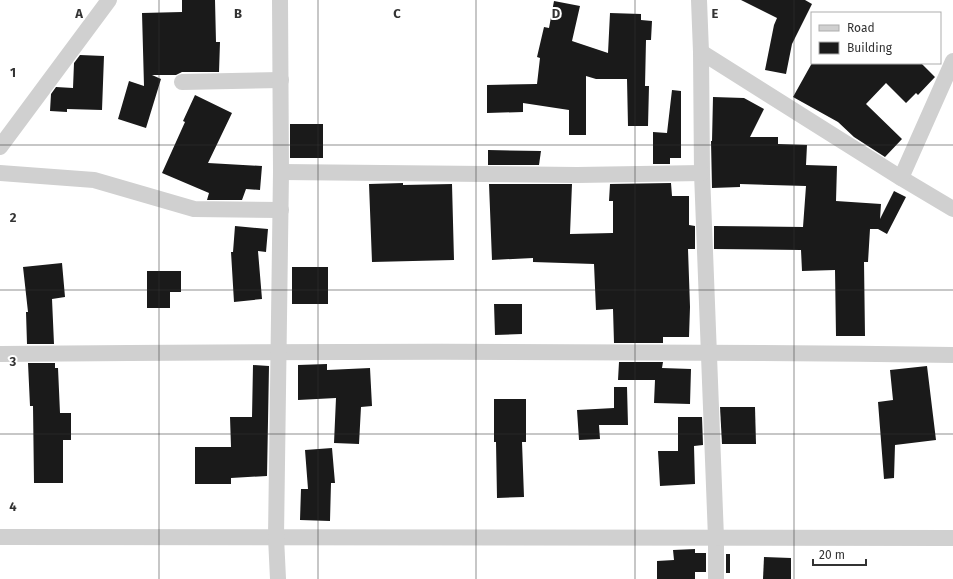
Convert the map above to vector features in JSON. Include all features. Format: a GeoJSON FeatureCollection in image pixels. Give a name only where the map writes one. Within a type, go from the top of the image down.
{"type":"FeatureCollection","features":[{"type":"Feature","properties":{"kind":"street"},"geometry":{"type":"LineString","coordinates":[[0,147],[109,0]]}},
{"type":"Feature","properties":{"kind":"street"},"geometry":{"type":"LineString","coordinates":[[278,579],[276,537],[281,210],[280,0]]}},
{"type":"Feature","properties":{"kind":"street"},"geometry":{"type":"LineString","coordinates":[[699,0],[702,173],[716,538],[716,579]]}},
{"type":"Feature","properties":{"kind":"street"},"geometry":{"type":"LineString","coordinates":[[701,52],[953,209]]}},
{"type":"Feature","properties":{"kind":"street"},"geometry":{"type":"LineString","coordinates":[[901,178],[953,61]]}},
{"type":"Feature","properties":{"kind":"street"},"geometry":{"type":"LineString","coordinates":[[182,82],[281,80]]}},
{"type":"Feature","properties":{"kind":"street"},"geometry":{"type":"LineString","coordinates":[[281,172],[577,175],[702,173]]}},
{"type":"Feature","properties":{"kind":"street"},"geometry":{"type":"LineString","coordinates":[[0,173],[94,180],[194,209],[281,210]]}},
{"type":"Feature","properties":{"kind":"street"},"geometry":{"type":"LineString","coordinates":[[0,354],[279,351],[709,352],[953,355]]}},
{"type":"Feature","properties":{"kind":"street"},"geometry":{"type":"LineString","coordinates":[[0,537],[953,538]]}},
{"type":"Feature","properties":{"kind":"building"},"geometry":{"type":"Polygon","coordinates":[[[182,0],[215,0],[216,42],[220,42],[219,72],[182,72],[176,75],[152,75],[161,79],[146,128],[118,119],[129,81],[144,86],[142,13],[182,12],[182,0]]]}},
{"type":"Feature","properties":{"kind":"building"},"geometry":{"type":"Polygon","coordinates":[[[741,0],[805,0],[812,4],[792,44],[786,74],[765,70],[774,25],[777,18],[741,0]]]}},
{"type":"Feature","properties":{"kind":"building"},"geometry":{"type":"Polygon","coordinates":[[[554,1],[580,6],[572,41],[608,53],[610,13],[641,14],[641,20],[652,21],[651,40],[646,40],[645,86],[649,86],[648,126],[628,126],[627,79],[596,79],[586,76],[586,135],[569,135],[569,110],[523,103],[523,112],[487,113],[487,85],[537,84],[540,58],[537,57],[544,27],[549,28],[554,1]]]}},
{"type":"Feature","properties":{"kind":"building"},"geometry":{"type":"Polygon","coordinates":[[[80,55],[104,56],[102,110],[67,109],[67,112],[50,111],[51,94],[56,87],[73,88],[74,63],[80,55]]]}},
{"type":"Feature","properties":{"kind":"building"},"geometry":{"type":"Polygon","coordinates":[[[811,64],[922,64],[935,77],[918,95],[916,93],[906,103],[886,83],[866,104],[902,139],[885,157],[854,137],[838,122],[793,97],[811,64]]]}},
{"type":"Feature","properties":{"kind":"building"},"geometry":{"type":"Polygon","coordinates":[[[672,90],[681,91],[681,158],[670,158],[670,164],[653,164],[653,132],[667,133],[672,90]]]}},
{"type":"Feature","properties":{"kind":"building"},"geometry":{"type":"Polygon","coordinates":[[[195,95],[232,113],[208,163],[262,166],[260,190],[246,189],[242,200],[207,200],[209,193],[162,173],[185,122],[183,121],[195,95]]]}},
{"type":"Feature","properties":{"kind":"building"},"geometry":{"type":"Polygon","coordinates":[[[713,97],[744,98],[764,109],[750,137],[778,137],[778,144],[807,145],[806,165],[837,166],[836,201],[881,204],[880,219],[894,191],[906,197],[887,234],[878,229],[870,229],[868,262],[864,262],[865,336],[836,336],[835,270],[802,271],[801,250],[714,249],[714,226],[803,227],[806,186],[740,184],[740,187],[712,188],[711,141],[713,97]]]}},
{"type":"Feature","properties":{"kind":"building"},"geometry":{"type":"Polygon","coordinates":[[[290,124],[323,124],[323,158],[290,158],[290,124]]]}},
{"type":"Feature","properties":{"kind":"building"},"geometry":{"type":"Polygon","coordinates":[[[488,150],[541,151],[539,165],[488,165],[488,150]]]}},
{"type":"Feature","properties":{"kind":"building"},"geometry":{"type":"Polygon","coordinates":[[[403,183],[403,185],[452,184],[454,260],[372,262],[369,184],[403,183]]]}},
{"type":"Feature","properties":{"kind":"building"},"geometry":{"type":"Polygon","coordinates":[[[671,183],[672,196],[689,196],[689,225],[695,226],[695,249],[688,249],[690,307],[689,337],[663,337],[663,343],[614,343],[613,309],[596,310],[594,264],[533,262],[533,258],[492,260],[489,184],[572,184],[570,234],[613,233],[613,201],[609,201],[610,184],[671,183]]]}},
{"type":"Feature","properties":{"kind":"building"},"geometry":{"type":"Polygon","coordinates":[[[235,226],[268,229],[266,252],[258,251],[262,299],[234,302],[231,252],[233,252],[235,226]]]}},
{"type":"Feature","properties":{"kind":"building"},"geometry":{"type":"Polygon","coordinates":[[[62,263],[65,297],[52,299],[54,344],[27,344],[26,312],[28,312],[23,267],[62,263]]]}},
{"type":"Feature","properties":{"kind":"building"},"geometry":{"type":"Polygon","coordinates":[[[292,267],[328,267],[328,304],[292,304],[292,267]]]}},
{"type":"Feature","properties":{"kind":"building"},"geometry":{"type":"Polygon","coordinates":[[[147,271],[181,271],[181,292],[170,292],[170,308],[147,308],[147,271]]]}},
{"type":"Feature","properties":{"kind":"building"},"geometry":{"type":"Polygon","coordinates":[[[494,304],[522,304],[522,334],[495,335],[494,304]]]}},
{"type":"Feature","properties":{"kind":"building"},"geometry":{"type":"Polygon","coordinates":[[[619,362],[663,362],[662,368],[691,369],[690,404],[654,403],[655,380],[618,380],[619,362]]]}},
{"type":"Feature","properties":{"kind":"building"},"geometry":{"type":"Polygon","coordinates":[[[28,363],[55,363],[55,368],[58,368],[60,413],[71,413],[71,440],[63,440],[63,483],[34,483],[33,406],[30,406],[28,363]]]}},
{"type":"Feature","properties":{"kind":"building"},"geometry":{"type":"Polygon","coordinates":[[[327,364],[327,370],[370,368],[372,406],[361,407],[359,444],[334,443],[336,398],[298,400],[298,365],[327,364]]]}},
{"type":"Feature","properties":{"kind":"building"},"geometry":{"type":"Polygon","coordinates":[[[253,365],[269,366],[267,476],[231,478],[231,484],[195,484],[195,447],[231,447],[230,417],[252,417],[253,365]]]}},
{"type":"Feature","properties":{"kind":"building"},"geometry":{"type":"Polygon","coordinates":[[[927,366],[936,440],[895,445],[894,478],[884,479],[878,402],[893,400],[890,370],[927,366]]]}},
{"type":"Feature","properties":{"kind":"building"},"geometry":{"type":"Polygon","coordinates":[[[614,387],[627,387],[628,425],[599,425],[600,439],[579,440],[577,410],[614,408],[614,387]]]}},
{"type":"Feature","properties":{"kind":"building"},"geometry":{"type":"Polygon","coordinates":[[[494,399],[526,399],[526,442],[522,442],[524,497],[497,498],[496,442],[494,442],[494,399]]]}},
{"type":"Feature","properties":{"kind":"building"},"geometry":{"type":"Polygon","coordinates":[[[720,407],[755,407],[756,444],[722,444],[720,407]]]}},
{"type":"Feature","properties":{"kind":"building"},"geometry":{"type":"Polygon","coordinates":[[[678,417],[702,417],[703,445],[694,446],[695,484],[660,486],[658,451],[678,451],[678,417]]]}},
{"type":"Feature","properties":{"kind":"building"},"geometry":{"type":"Polygon","coordinates":[[[332,448],[335,483],[331,483],[330,521],[300,520],[301,489],[308,489],[305,450],[332,448]]]}},
{"type":"Feature","properties":{"kind":"building"},"geometry":{"type":"Polygon","coordinates":[[[695,549],[695,553],[706,553],[706,572],[695,572],[695,579],[657,579],[657,561],[674,560],[673,550],[695,549]]]}},
{"type":"Feature","properties":{"kind":"building"},"geometry":{"type":"Polygon","coordinates":[[[726,554],[730,554],[730,573],[726,573],[726,554]]]}},
{"type":"Feature","properties":{"kind":"building"},"geometry":{"type":"Polygon","coordinates":[[[764,557],[791,558],[791,579],[763,579],[764,557]]]}}]}
